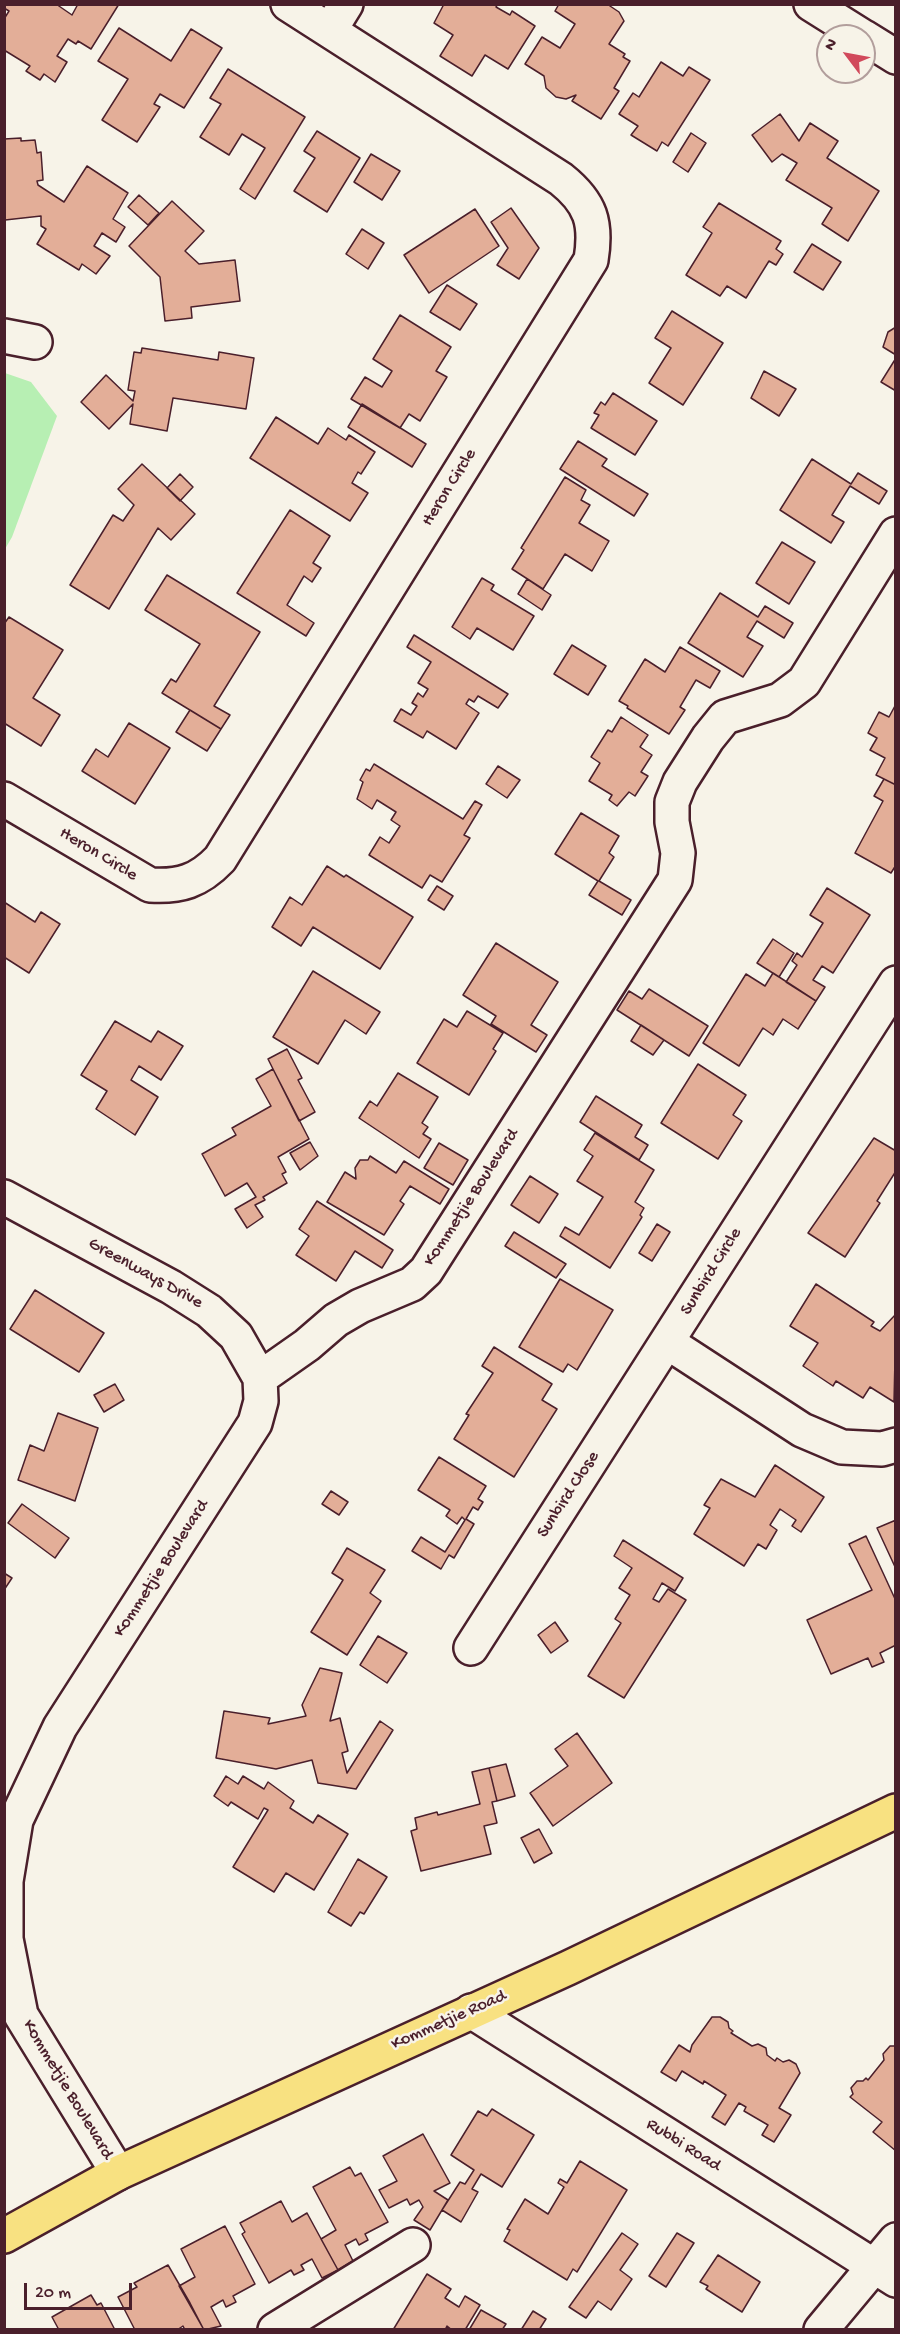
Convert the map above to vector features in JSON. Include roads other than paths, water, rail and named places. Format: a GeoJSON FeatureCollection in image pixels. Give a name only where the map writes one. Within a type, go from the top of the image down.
{"type":"FeatureCollection","features":[{"type":"Feature","properties":{"kind":"main road","name":"Kommetjie Road"},"geometry":{"type":"LineString","coordinates":[[4,2236],[118,2174],[896,1811]]}},
{"type":"Feature","properties":{"kind":"street","name":"Heron Circle"},"geometry":{"type":"LineString","coordinates":[[4,799],[150,885],[172,887],[206,874],[220,859],[591,260],[594,224],[577,192],[338,17],[288,4]]}},
{"type":"Feature","properties":{"kind":"street"},"geometry":{"type":"LineString","coordinates":[[811,4],[843,24]]}},
{"type":"Feature","properties":{"kind":"street"},"geometry":{"type":"LineString","coordinates":[[876,45],[896,57]]}},
{"type":"Feature","properties":{"kind":"street","name":"Kommetjie Boulevard"},"geometry":{"type":"LineString","coordinates":[[118,2174],[21,2015],[6,1939],[6,1881],[16,1820],[60,1727],[255,1423],[261,1401],[260,1378],[307,1345],[336,1320],[360,1306],[412,1284],[426,1271],[675,880],[678,853],[672,822],[672,802],[680,782],[725,717],[780,700],[804,682],[896,534]]}},
{"type":"Feature","properties":{"kind":"street","name":"Sunbird Circle"},"geometry":{"type":"LineString","coordinates":[[667,1342],[896,983]]}},
{"type":"Feature","properties":{"kind":"street","name":"Greenways Drive"},"geometry":{"type":"LineString","coordinates":[[4,1197],[171,1287],[209,1311],[236,1336],[260,1378]]}},
{"type":"Feature","properties":{"kind":"street"},"geometry":{"type":"LineString","coordinates":[[667,1342],[802,1430],[842,1447],[882,1449],[896,1445]]}},
{"type":"Feature","properties":{"kind":"street","name":"Sunbird Close"},"geometry":{"type":"LineString","coordinates":[[471,1648],[667,1342]]}},
{"type":"Feature","properties":{"kind":"street","name":"Rubbi Road"},"geometry":{"type":"LineString","coordinates":[[471,2011],[885,2273]]}},
{"type":"Feature","properties":{"kind":"street"},"geometry":{"type":"LineString","coordinates":[[821,2330],[885,2273],[896,2240]]}},
{"type":"Feature","properties":{"kind":"street"},"geometry":{"type":"LineString","coordinates":[[298,2325],[413,2245]]}}]}
